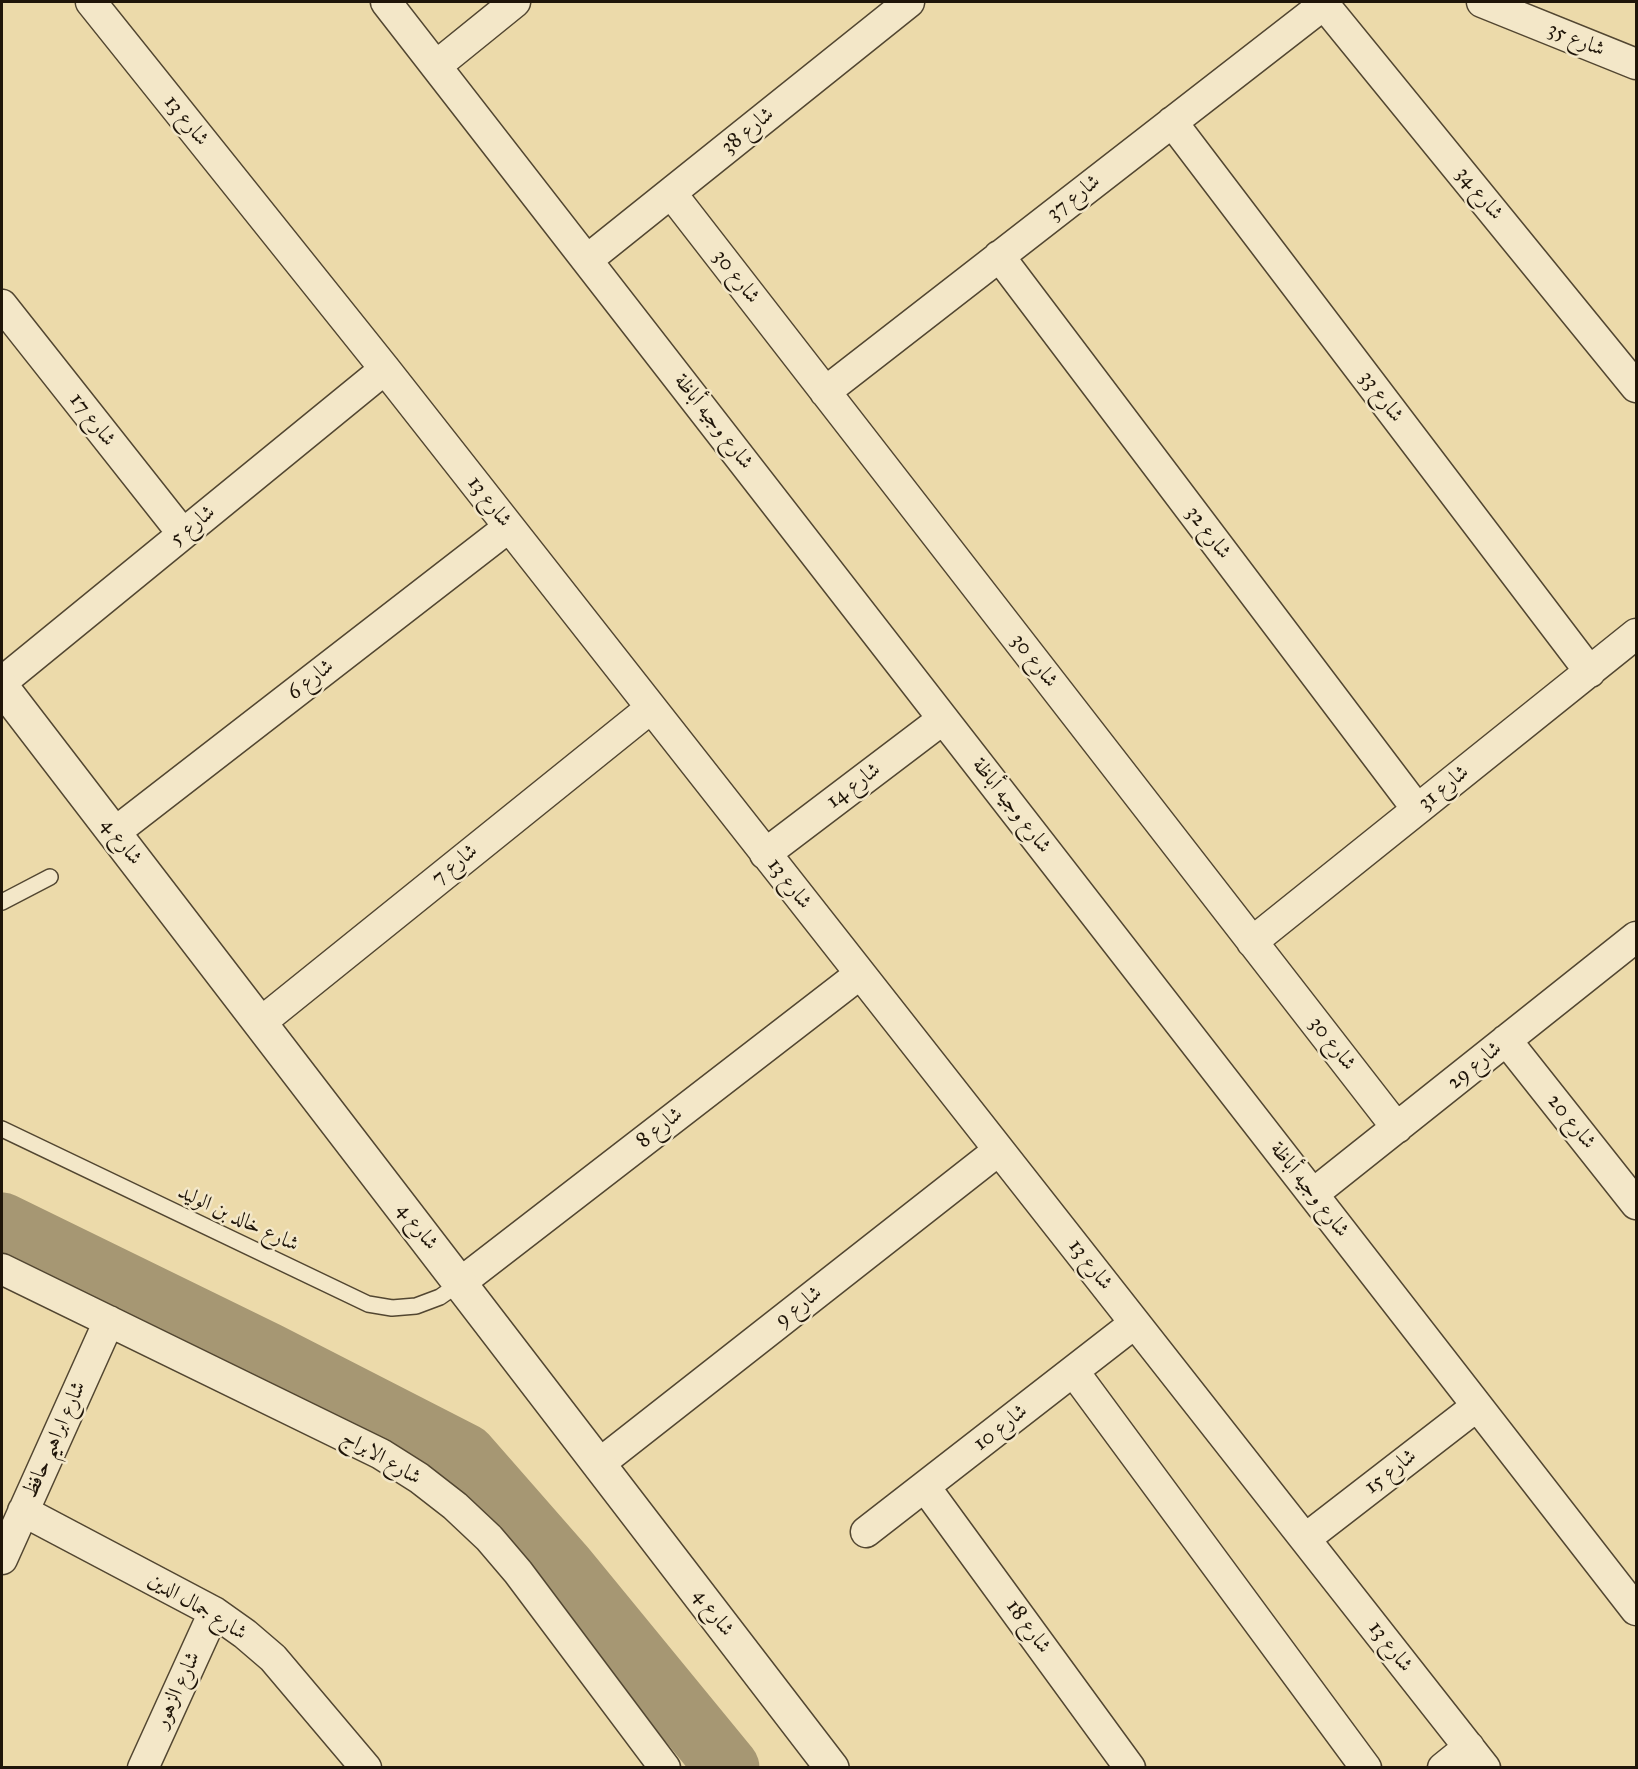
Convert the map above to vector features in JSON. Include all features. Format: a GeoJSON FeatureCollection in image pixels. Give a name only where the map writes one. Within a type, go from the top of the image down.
{"type":"FeatureCollection","features":[{"type":"Feature","properties":{"kind":"street","name":"شارع 13"},"geometry":{"type":"LineString","coordinates":[[91,2],[385,369],[1477,1757]]}},
{"type":"Feature","properties":{"kind":"street","name":"شارع وجيه أباظة"},"geometry":{"type":"LineString","coordinates":[[386,2],[1636,1610]]}},
{"type":"Feature","properties":{"kind":"street"},"geometry":{"type":"LineString","coordinates":[[436,66],[515,2]]}},
{"type":"Feature","properties":{"kind":"street","name":"شارع 38"},"geometry":{"type":"LineString","coordinates":[[587,260],[909,2]]}},
{"type":"Feature","properties":{"kind":"street","name":"شارع 37"},"geometry":{"type":"LineString","coordinates":[[825,392],[1325,2]]}},
{"type":"Feature","properties":{"kind":"street","name":"شارع 34"},"geometry":{"type":"LineString","coordinates":[[1325,2],[1636,387]]}},
{"type":"Feature","properties":{"kind":"street","name":"شارع 35"},"geometry":{"type":"LineString","coordinates":[[1482,2],[1636,64]]}},
{"type":"Feature","properties":{"kind":"street","name":"شارع 33"},"geometry":{"type":"LineString","coordinates":[[1172,122],[1590,672]]}},
{"type":"Feature","properties":{"kind":"street","name":"شارع 30"},"geometry":{"type":"LineString","coordinates":[[671,193],[1397,1128]]}},
{"type":"Feature","properties":{"kind":"street","name":"شارع 32"},"geometry":{"type":"LineString","coordinates":[[999,256],[1417,809]]}},
{"type":"Feature","properties":{"kind":"street","name":"شارع 17"},"geometry":{"type":"LineString","coordinates":[[2,305],[183,534]]}},
{"type":"Feature","properties":{"kind":"street","name":"شارع 5"},"geometry":{"type":"LineString","coordinates":[[2,682],[385,369]]}},
{"type":"Feature","properties":{"kind":"street","name":"شارع 6"},"geometry":{"type":"LineString","coordinates":[[114,833],[509,527]]}},
{"type":"Feature","properties":{"kind":"street","name":"شارع 31"},"geometry":{"type":"LineString","coordinates":[[1252,942],[1636,634]]}},
{"type":"Feature","properties":{"kind":"street","name":"شارع 4"},"geometry":{"type":"LineString","coordinates":[[2,687],[832,1767]]}},
{"type":"Feature","properties":{"kind":"street","name":"شارع 7"},"geometry":{"type":"LineString","coordinates":[[260,1023],[651,708]]}},
{"type":"Feature","properties":{"kind":"street","name":"شارع 14"},"geometry":{"type":"LineString","coordinates":[[765,854],[944,719]]}},
{"type":"Feature","properties":{"kind":"street","name":"شارع 29"},"geometry":{"type":"LineString","coordinates":[[1313,1194],[1636,937]]}},
{"type":"Feature","properties":{"kind":"street","name":"شارع 8"},"geometry":{"type":"LineString","coordinates":[[460,1283],[860,974]]}},
{"type":"Feature","properties":{"kind":"street","name":"شارع 20"},"geometry":{"type":"LineString","coordinates":[[1506,1040],[1636,1204]]}},
{"type":"Feature","properties":{"kind":"street","name":"شارع 9"},"geometry":{"type":"LineString","coordinates":[[599,1464],[999,1150]]}},
{"type":"Feature","properties":{"kind":"street","name":"شارع الابراج"},"geometry":{"type":"LineString","coordinates":[[2,1269],[381,1454],[419,1478],[456,1506],[489,1538],[518,1572],[665,1767]]}},
{"type":"Feature","properties":{"kind":"street","name":"شارع ابراهيم حافظ"},"geometry":{"type":"LineString","coordinates":[[2,1559],[109,1321]]}},
{"type":"Feature","properties":{"kind":"street","name":"شارع 10"},"geometry":{"type":"LineString","coordinates":[[866,1532],[1135,1323]]}},
{"type":"Feature","properties":{"kind":"street"},"geometry":{"type":"LineString","coordinates":[[1074,1372],[1366,1767]]}},
{"type":"Feature","properties":{"kind":"street","name":"شارع 15"},"geometry":{"type":"LineString","coordinates":[[1305,1539],[1477,1406]]}},
{"type":"Feature","properties":{"kind":"street","name":"شارع 18"},"geometry":{"type":"LineString","coordinates":[[925,1486],[1130,1767]]}},
{"type":"Feature","properties":{"kind":"street","name":"شارع جمال الدين"},"geometry":{"type":"LineString","coordinates":[[23,1511],[214,1612],[245,1634],[273,1658],[366,1767]]}},
{"type":"Feature","properties":{"kind":"street","name":"شارع الزهور"},"geometry":{"type":"LineString","coordinates":[[143,1767],[214,1612]]}},
{"type":"Feature","properties":{"kind":"street"},"geometry":{"type":"LineString","coordinates":[[1443,1767],[1477,1757]]}},
{"type":"Feature","properties":{"kind":"lane"},"geometry":{"type":"LineString","coordinates":[[2,902],[50,878]]}},
{"type":"Feature","properties":{"kind":"lane","name":"شارع خالد بن الوليد"},"geometry":{"type":"LineString","coordinates":[[2,1130],[368,1304],[392,1308],[416,1305],[440,1297],[460,1283]]}},
{"type":"Feature","properties":{"kind":"waterway"},"geometry":{"type":"LineString","coordinates":[[2,1224],[268,1354],[465,1455],[564,1568],[728,1768]]}}]}
